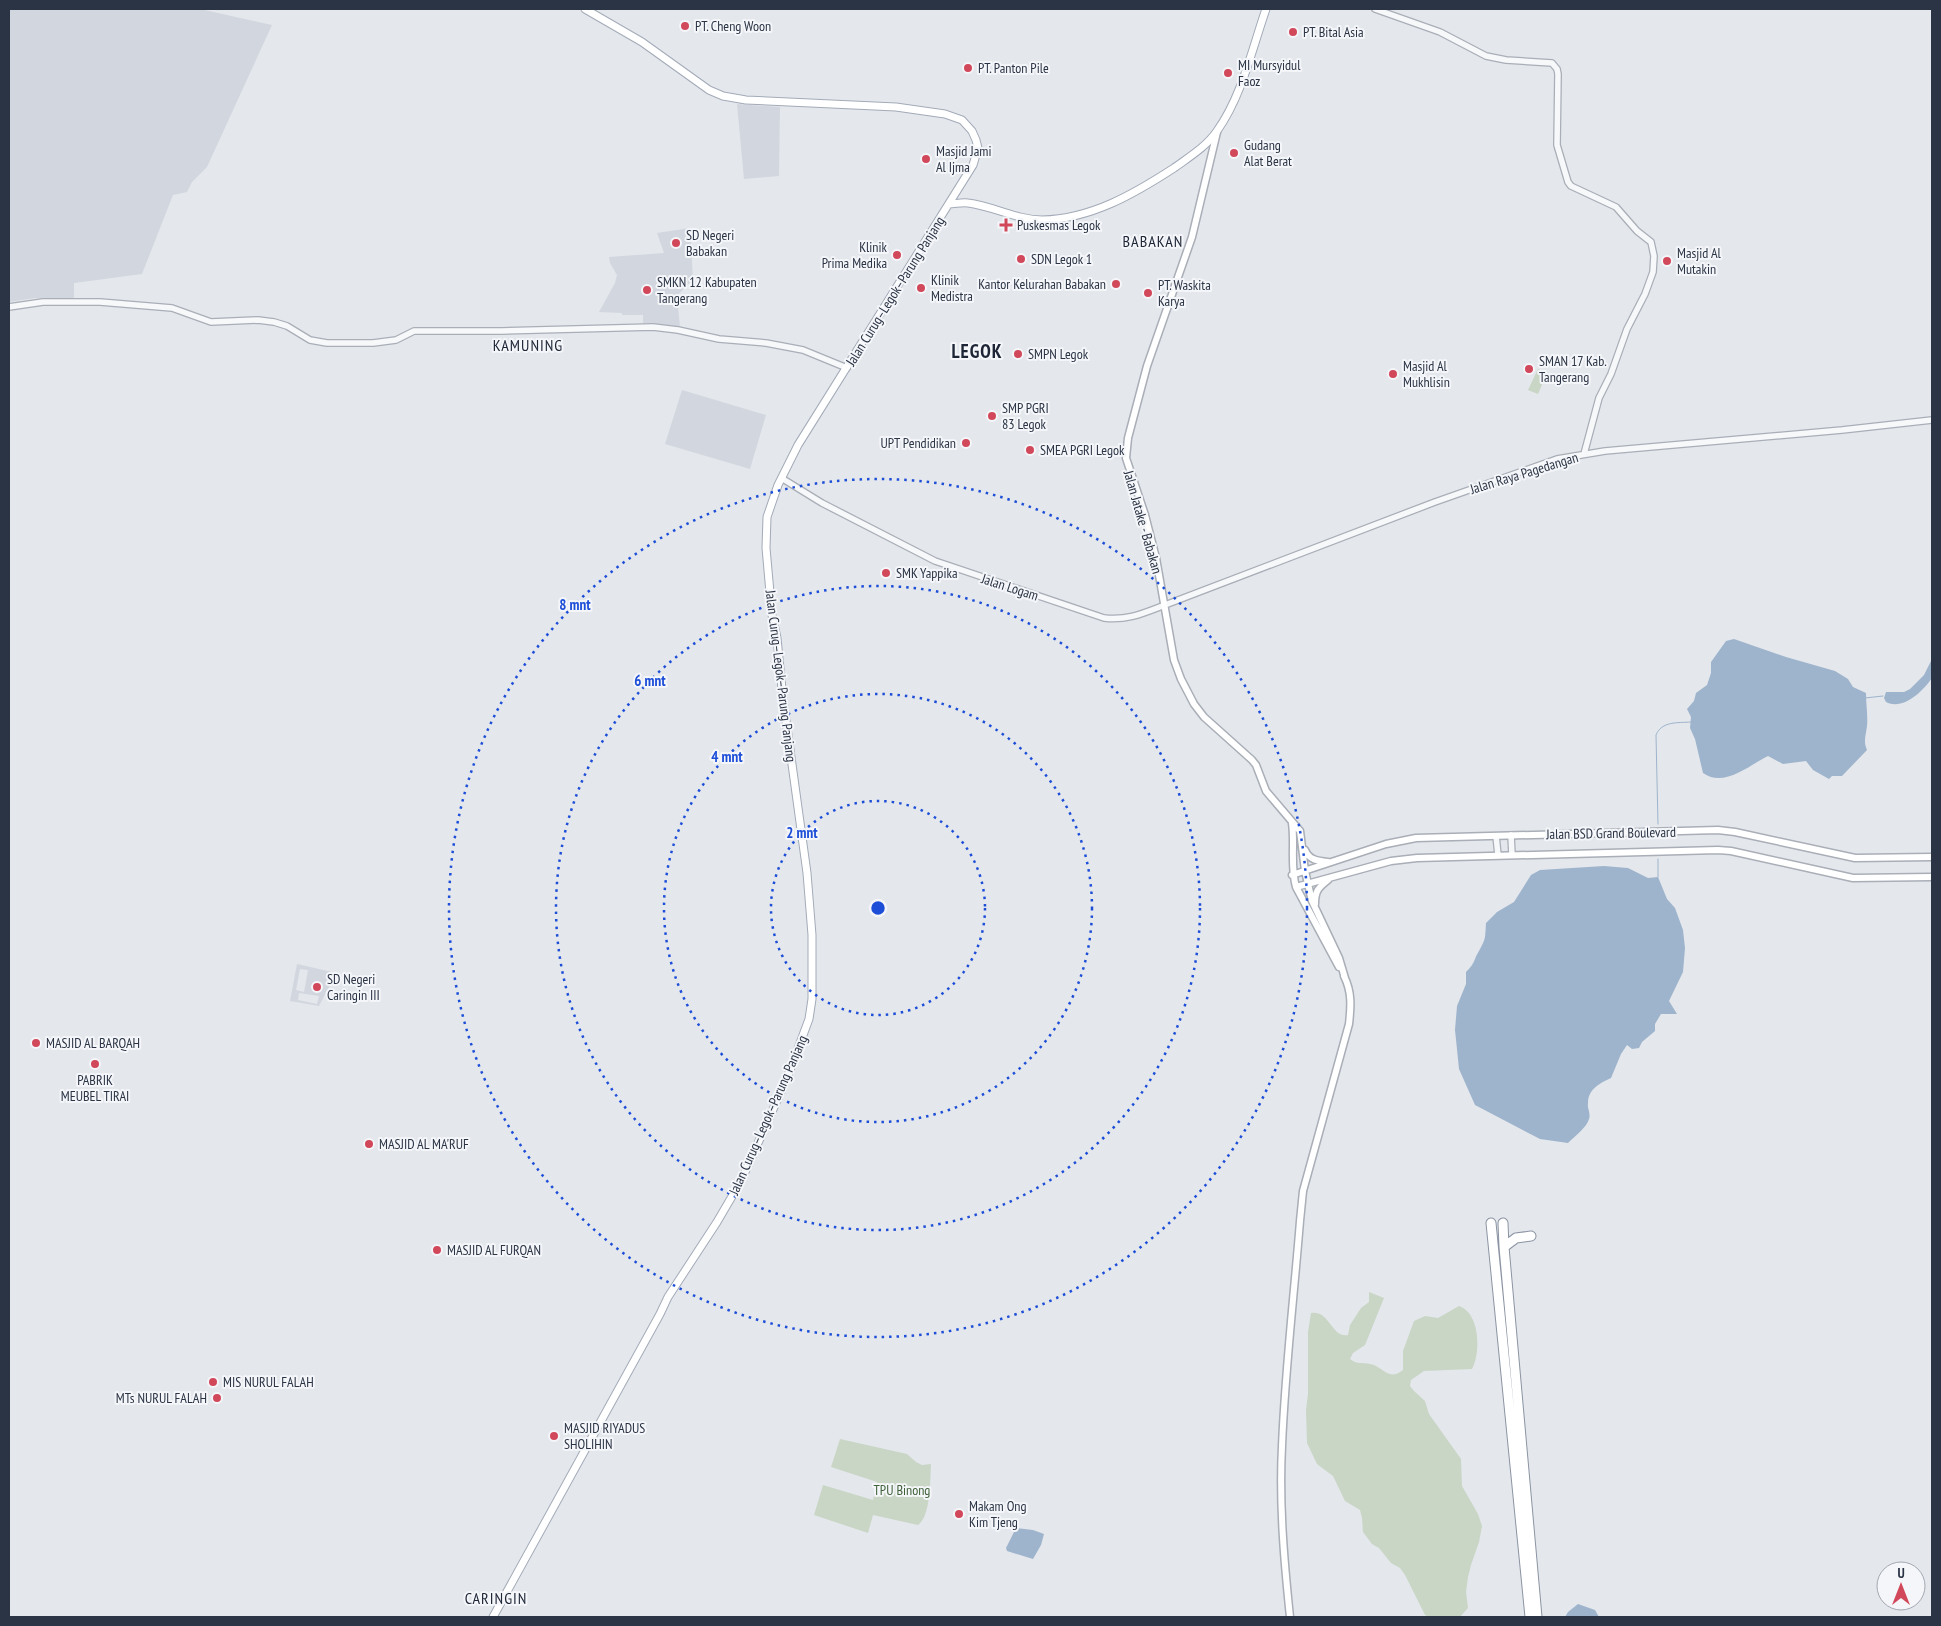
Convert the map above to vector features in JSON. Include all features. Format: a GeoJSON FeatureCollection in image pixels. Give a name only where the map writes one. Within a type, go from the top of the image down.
{"type":"FeatureCollection","features":[{"type":"Feature","properties":{"kind":"highway"},"geometry":{"type":"LineString","coordinates":[[1491,1223],[1530,1617]]}},
{"type":"Feature","properties":{"kind":"highway"},"geometry":{"type":"LineString","coordinates":[[1503,1223],[1537,1617]]}},
{"type":"Feature","properties":{"kind":"highway"},"geometry":{"type":"LineString","coordinates":[[1504,1247],[1516,1238],[1531,1236]]}},
{"type":"Feature","properties":{"kind":"main road","name":"Jalan Curug–Legok–Parung Panjang"},"geometry":{"type":"LineString","coordinates":[[493,1617],[668,1298],[732,1199],[764,1131],[800,1046],[809,1019],[812,999],[812,935],[807,873],[783,699],[778,638],[772,615],[766,548],[767,517],[778,485],[783,479],[798,446],[973,165],[978,148],[972,131],[962,120],[939,112],[896,107],[752,100],[723,96],[709,90],[642,42],[585,9]]}},
{"type":"Feature","properties":{"kind":"main road"},"geometry":{"type":"LineString","coordinates":[[949,204],[967,203],[1039,220],[1055,218],[1100,209],[1128,196],[1163,175],[1207,143],[1217,131],[1231,108],[1266,9]]}},
{"type":"Feature","properties":{"kind":"main road","name":"Jalan Jatake - Babakan"},"geometry":{"type":"LineString","coordinates":[[1217,131],[1193,232],[1147,366],[1126,450],[1127,465],[1156,558],[1174,660],[1181,678],[1194,704],[1215,728],[1256,765],[1266,791],[1300,831],[1303,844]]}},
{"type":"Feature","properties":{"kind":"main road"},"geometry":{"type":"LineString","coordinates":[[955,194],[967,203]]}},
{"type":"Feature","properties":{"kind":"main road"},"geometry":{"type":"LineString","coordinates":[[1290,1617],[1281,1499],[1282,1446],[1300,1221],[1303,1191],[1349,1024],[1351,1005],[1350,993],[1344,978],[1296,887],[1292,875],[1294,838],[1292,822]]}},
{"type":"Feature","properties":{"kind":"main road","name":"Jalan BSD Grand Boulevard"},"geometry":{"type":"LineString","coordinates":[[1292,875],[1386,844],[1416,838],[1511,835],[1718,830],[1855,858],[1932,858]]}},
{"type":"Feature","properties":{"kind":"main road"},"geometry":{"type":"LineString","coordinates":[[1303,844],[1307,855],[1312,859],[1320,862],[1333,862]]}},
{"type":"Feature","properties":{"kind":"main road"},"geometry":{"type":"LineString","coordinates":[[1303,844],[1305,871],[1315,908],[1339,958],[1344,978]]}},
{"type":"Feature","properties":{"kind":"main road","name":"Jalan BSD Grand Boulevard"},"geometry":{"type":"LineString","coordinates":[[1296,887],[1391,862],[1417,858],[1718,850],[1731,851],[1853,878],[1932,877]]}},
{"type":"Feature","properties":{"kind":"main road"},"geometry":{"type":"LineString","coordinates":[[1315,908],[1318,887],[1333,877]]}},
{"type":"Feature","properties":{"kind":"street"},"geometry":{"type":"LineString","coordinates":[[1375,9],[1440,32],[1486,56],[1506,60],[1552,63],[1558,69],[1557,145],[1568,182],[1571,186],[1616,208],[1637,231],[1651,242],[1654,256],[1654,272],[1627,329],[1612,374],[1600,398],[1584,454]]}},
{"type":"Feature","properties":{"kind":"street"},"geometry":{"type":"LineString","coordinates":[[9,307],[43,302],[100,302],[172,308],[211,322],[258,320],[274,322],[287,326],[310,340],[327,343],[373,343],[396,340],[414,331],[653,327],[719,338],[780,345],[815,354],[846,368]]}},
{"type":"Feature","properties":{"kind":"street","name":"Jalan Raya Pagedangan"},"geometry":{"type":"LineString","coordinates":[[1165,605],[1435,502],[1557,460],[1584,454],[1932,420]]}},
{"type":"Feature","properties":{"kind":"street","name":"Jalan Logam"},"geometry":{"type":"LineString","coordinates":[[783,479],[822,503],[935,561],[1104,618],[1119,620],[1130,618],[1165,605]]}},
{"type":"Feature","properties":{"kind":"street"},"geometry":{"type":"LineString","coordinates":[[1511,835],[1512,855]]}},
{"type":"Feature","properties":{"kind":"street"},"geometry":{"type":"LineString","coordinates":[[1496,836],[1498,856]]}},
{"type":"Feature","properties":{"kind":"shaded area"},"geometry":{"type":"Polygon","coordinates":[[[9,9],[200,9],[272,25],[207,167],[192,182],[187,192],[173,195],[142,274],[74,283],[74,300],[35,298],[9,302],[9,9]]]}},
{"type":"Feature","properties":{"kind":"shaded area"},"geometry":{"type":"Polygon","coordinates":[[[737,104],[780,107],[779,176],[744,179],[737,104]]]}},
{"type":"Feature","properties":{"kind":"shaded area","name":"SMKN 12 Kabupaten Tangerang"},"geometry":{"type":"Polygon","coordinates":[[[690,228],[693,279],[677,296],[680,327],[643,323],[643,315],[599,312],[615,283],[617,275],[610,263],[609,257],[664,253],[657,233],[690,228]]]}},
{"type":"Feature","properties":{"kind":"shaded area"},"geometry":{"type":"Polygon","coordinates":[[[682,390],[766,415],[750,469],[665,444],[682,390]]]}},
{"type":"Feature","properties":{"kind":"shaded area","name":"SD Negeri Caringin III"},"geometry":{"type":"Polygon","coordinates":[[[297,964],[332,972],[331,983],[319,1006],[290,1001],[297,964]],[[300,969],[296,990],[304,992],[308,970],[300,969]],[[299,993],[298,1000],[317,1004],[319,996],[299,993]]]}},
{"type":"Feature","properties":{"kind":"green space"},"geometry":{"type":"Polygon","coordinates":[[[1538,369],[1547,373],[1538,394],[1528,390],[1538,369]]]}},
{"type":"Feature","properties":{"kind":"green space"},"geometry":{"type":"Polygon","coordinates":[[[1369,1292],[1384,1298],[1365,1345],[1353,1353],[1350,1359],[1357,1363],[1375,1365],[1389,1374],[1398,1373],[1403,1370],[1403,1351],[1414,1321],[1425,1316],[1438,1318],[1459,1306],[1466,1310],[1475,1325],[1477,1353],[1472,1369],[1424,1371],[1411,1380],[1410,1386],[1425,1401],[1429,1414],[1461,1459],[1462,1486],[1478,1514],[1482,1526],[1468,1577],[1466,1592],[1468,1608],[1460,1617],[1429,1617],[1425,1615],[1405,1575],[1400,1568],[1391,1563],[1379,1548],[1372,1544],[1363,1532],[1360,1510],[1345,1501],[1333,1476],[1317,1464],[1307,1443],[1308,1332],[1311,1313],[1317,1313],[1327,1319],[1334,1329],[1342,1335],[1348,1335],[1350,1325],[1361,1308],[1369,1302],[1369,1292]]]}},
{"type":"Feature","properties":{"kind":"green space","name":"TPU Binong"},"geometry":{"type":"Polygon","coordinates":[[[840,1439],[907,1454],[922,1465],[931,1464],[928,1506],[918,1525],[873,1515],[868,1533],[814,1515],[823,1485],[873,1500],[877,1482],[831,1467],[840,1439]]]}},
{"type":"Feature","properties":{"kind":"water"},"geometry":{"type":"Polygon","coordinates":[[[1734,639],[1835,671],[1848,679],[1853,687],[1866,693],[1867,722],[1865,741],[1867,750],[1842,776],[1832,776],[1829,779],[1813,770],[1806,761],[1783,764],[1768,756],[1728,777],[1711,777],[1703,773],[1695,739],[1690,728],[1691,717],[1687,709],[1694,701],[1696,693],[1707,685],[1711,673],[1711,662],[1726,641],[1734,639]]]}},
{"type":"Feature","properties":{"kind":"water"},"geometry":{"type":"Polygon","coordinates":[[[1932,659],[1932,678],[1918,694],[1899,704],[1886,702],[1884,698],[1886,692],[1904,692],[1910,689],[1924,675],[1932,659]]]}},
{"type":"Feature","properties":{"kind":"water"},"geometry":{"type":"Polygon","coordinates":[[[1604,866],[1628,868],[1648,878],[1658,877],[1667,899],[1675,908],[1683,930],[1685,948],[1683,972],[1669,1001],[1677,1014],[1661,1014],[1655,1024],[1655,1031],[1642,1042],[1639,1048],[1632,1049],[1627,1045],[1611,1078],[1592,1090],[1588,1103],[1590,1115],[1588,1122],[1568,1143],[1540,1139],[1475,1105],[1459,1069],[1455,1030],[1457,1006],[1466,984],[1466,972],[1473,964],[1484,941],[1486,923],[1497,912],[1514,902],[1531,875],[1540,870],[1604,866]]]}},
{"type":"Feature","properties":{"kind":"water"},"geometry":{"type":"Polygon","coordinates":[[[1016,1528],[1033,1530],[1044,1534],[1041,1545],[1033,1559],[1007,1551],[1006,1548],[1016,1528]]]}},
{"type":"Feature","properties":{"kind":"water"},"geometry":{"type":"Polygon","coordinates":[[[1578,1604],[1595,1610],[1599,1617],[1565,1617],[1578,1604]]]}},
{"type":"Feature","properties":{"kind":"waterway"},"geometry":{"type":"LineString","coordinates":[[1865,698],[1883,696]]}},
{"type":"Feature","properties":{"kind":"waterway"},"geometry":{"type":"LineString","coordinates":[[1658,824],[1656,735],[1666,725],[1691,722]]}},
{"type":"Feature","properties":{"kind":"waterway"},"geometry":{"type":"LineString","coordinates":[[1658,859],[1658,877]]}},
{"type":"Feature","properties":{"kind":"place","name":"PT. Cheng Woon"},"geometry":{"type":"Point","coordinates":[685,26]}},
{"type":"Feature","properties":{"kind":"place","name":"PT. Bital Asia"},"geometry":{"type":"Point","coordinates":[1293,32]}},
{"type":"Feature","properties":{"kind":"place","name":"PT. Panton Pile"},"geometry":{"type":"Point","coordinates":[968,68]}},
{"type":"Feature","properties":{"kind":"place","name":"MI Mursyidul Faoz"},"geometry":{"type":"Point","coordinates":[1228,73]}},
{"type":"Feature","properties":{"kind":"place","name":"Gudang Alat Berat"},"geometry":{"type":"Point","coordinates":[1234,153]}},
{"type":"Feature","properties":{"kind":"place","name":"Masjid Jami Al Ijma"},"geometry":{"type":"Point","coordinates":[926,159]}},
{"type":"Feature","properties":{"kind":"place","name":"Puskesmas Legok"},"geometry":{"type":"Point","coordinates":[1006,225]}},
{"type":"Feature","properties":{"kind":"place","name":"SD Negeri Babakan"},"geometry":{"type":"Point","coordinates":[676,243]}},
{"type":"Feature","properties":{"kind":"place","name":"Klinik Prima Medika"},"geometry":{"type":"Point","coordinates":[897,255]}},
{"type":"Feature","properties":{"kind":"place","name":"SDN Legok 1"},"geometry":{"type":"Point","coordinates":[1021,259]}},
{"type":"Feature","properties":{"kind":"place","name":"Masjid Al Mutakin"},"geometry":{"type":"Point","coordinates":[1667,261]}},
{"type":"Feature","properties":{"kind":"place","name":"Kantor Kelurahan Babakan"},"geometry":{"type":"Point","coordinates":[1116,284]}},
{"type":"Feature","properties":{"kind":"place","name":"Klinik Medistra"},"geometry":{"type":"Point","coordinates":[921,288]}},
{"type":"Feature","properties":{"kind":"place","name":"SMKN 12 Kabupaten Tangerang"},"geometry":{"type":"Point","coordinates":[647,290]}},
{"type":"Feature","properties":{"kind":"place","name":"PT. Waskita Karya"},"geometry":{"type":"Point","coordinates":[1148,293]}},
{"type":"Feature","properties":{"kind":"place","name":"SMPN Legok"},"geometry":{"type":"Point","coordinates":[1018,354]}},
{"type":"Feature","properties":{"kind":"place","name":"SMAN 17 Kab. Tangerang"},"geometry":{"type":"Point","coordinates":[1529,369]}},
{"type":"Feature","properties":{"kind":"place","name":"Masjid Al Mukhlisin"},"geometry":{"type":"Point","coordinates":[1393,374]}},
{"type":"Feature","properties":{"kind":"place","name":"SMP PGRI 83 Legok"},"geometry":{"type":"Point","coordinates":[992,416]}},
{"type":"Feature","properties":{"kind":"place","name":"UPT Pendidikan"},"geometry":{"type":"Point","coordinates":[966,443]}},
{"type":"Feature","properties":{"kind":"place","name":"SMEA PGRI Legok"},"geometry":{"type":"Point","coordinates":[1030,450]}},
{"type":"Feature","properties":{"kind":"place","name":"SMK Yappika"},"geometry":{"type":"Point","coordinates":[886,573]}},
{"type":"Feature","properties":{"kind":"place","name":"SD Negeri Caringin III"},"geometry":{"type":"Point","coordinates":[317,987]}},
{"type":"Feature","properties":{"kind":"place","name":"MASJID AL BARQAH"},"geometry":{"type":"Point","coordinates":[36,1043]}},
{"type":"Feature","properties":{"kind":"place","name":"PABRIK MEUBEL TIRAI"},"geometry":{"type":"Point","coordinates":[95,1064]}},
{"type":"Feature","properties":{"kind":"place","name":"MASJID AL MA'RUF"},"geometry":{"type":"Point","coordinates":[369,1144]}},
{"type":"Feature","properties":{"kind":"place","name":"MASJID AL FURQAN"},"geometry":{"type":"Point","coordinates":[437,1250]}},
{"type":"Feature","properties":{"kind":"place","name":"MIS NURUL FALAH"},"geometry":{"type":"Point","coordinates":[213,1382]}},
{"type":"Feature","properties":{"kind":"place","name":"MTs NURUL FALAH"},"geometry":{"type":"Point","coordinates":[217,1398]}},
{"type":"Feature","properties":{"kind":"place","name":"MASJID RIYADUS SHOLIHIN"},"geometry":{"type":"Point","coordinates":[554,1436]}},
{"type":"Feature","properties":{"kind":"place","name":"Makam Ong Kim Tjeng"},"geometry":{"type":"Point","coordinates":[959,1514]}},
{"type":"Feature","properties":{"kind":"district","name":"BABAKAN"},"geometry":{"type":"Point","coordinates":[1153,241]}},
{"type":"Feature","properties":{"kind":"district","name":"KAMUNING"},"geometry":{"type":"Point","coordinates":[528,345]}},
{"type":"Feature","properties":{"kind":"district","name":"LEGOK"},"geometry":{"type":"Point","coordinates":[977,351]}},
{"type":"Feature","properties":{"kind":"district","name":"CARINGIN"},"geometry":{"type":"Point","coordinates":[496,1598]}}]}
